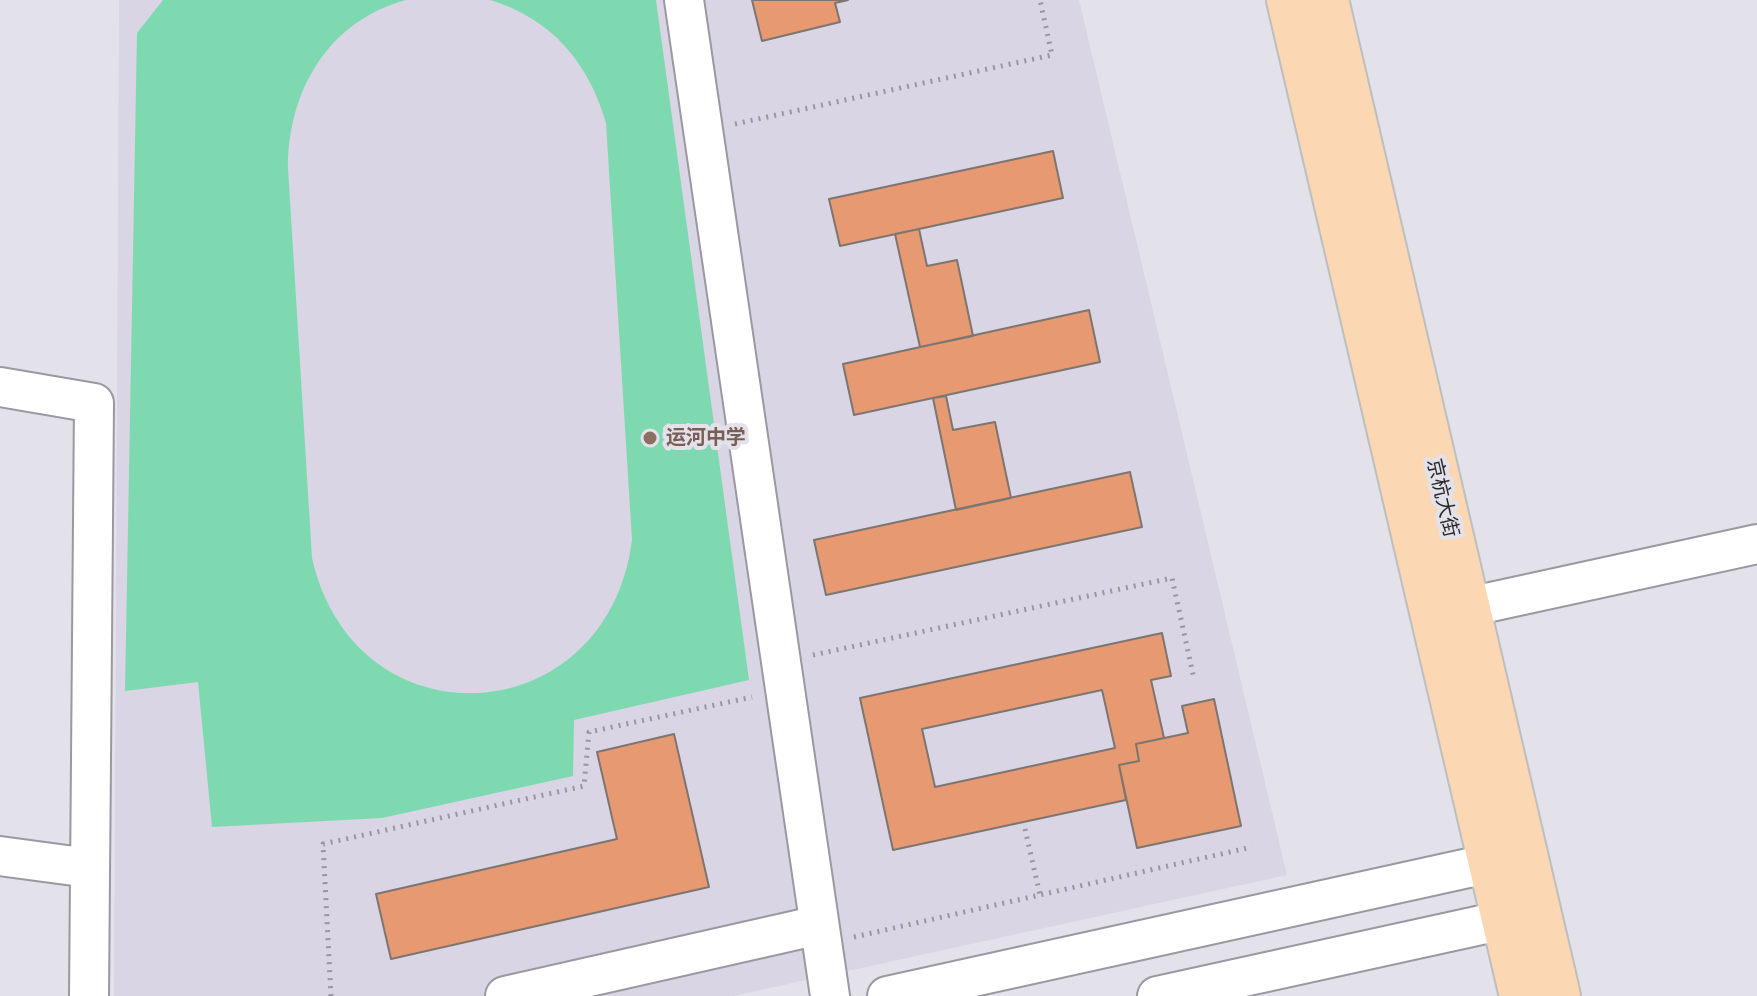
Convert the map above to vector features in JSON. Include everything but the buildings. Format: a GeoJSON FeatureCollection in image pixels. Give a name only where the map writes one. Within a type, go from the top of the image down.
{"type":"FeatureCollection","features":[{"type":"Feature","properties":{"kind":"main road","name":"京杭大街"},"geometry":{"type":"LineString","coordinates":[[1289,0],[1522,996]]}},
{"type":"Feature","properties":{"kind":"main road","name":"京杭大街"},"geometry":{"type":"LineString","coordinates":[[1326,0],[1558,996]]}},
{"type":"Feature","properties":{"kind":"street"},"geometry":{"type":"LineString","coordinates":[[684,0],[830,996]]}},
{"type":"Feature","properties":{"kind":"street"},"geometry":{"type":"LineString","coordinates":[[0,387],[94,403],[89,996]]}},
{"type":"Feature","properties":{"kind":"street"},"geometry":{"type":"LineString","coordinates":[[1468,607],[1757,544]]}},
{"type":"Feature","properties":{"kind":"street"},"geometry":{"type":"LineString","coordinates":[[0,856],[89,868]]}},
{"type":"Feature","properties":{"kind":"street"},"geometry":{"type":"LineString","coordinates":[[887,996],[1491,863]]}},
{"type":"Feature","properties":{"kind":"street"},"geometry":{"type":"LineString","coordinates":[[1157,996],[1504,920]]}},
{"type":"Feature","properties":{"kind":"street"},"geometry":{"type":"LineString","coordinates":[[505,996],[821,935]]}},
{"type":"Feature","properties":{"kind":"path"},"geometry":{"type":"LineString","coordinates":[[703,131],[1052,55],[1040,0]]}},
{"type":"Feature","properties":{"kind":"path"},"geometry":{"type":"LineString","coordinates":[[331,996],[323,844],[584,786],[589,732],[783,676],[1172,578],[1194,679]]}},
{"type":"Feature","properties":{"kind":"path"},"geometry":{"type":"LineString","coordinates":[[1025,829],[1040,895]]}},
{"type":"Feature","properties":{"kind":"path"},"geometry":{"type":"LineString","coordinates":[[821,935],[1040,895],[1252,847]]}},
{"type":"Feature","properties":{"kind":"shaded area","name":"运河中学"},"geometry":{"type":"Polygon","coordinates":[[[119,0],[1079,0],[1287,875],[733,996],[114,996],[119,0]]]}},
{"type":"Feature","properties":{"kind":"green space"},"geometry":{"type":"Polygon","coordinates":[[[163,0],[406,0],[379,10],[355,24],[334,42],[305,87],[295,112],[290,140],[288,168],[312,558],[337,620],[377,663],[426,687],[479,693],[531,681],[578,651],[613,604],[632,540],[606,123],[589,81],[564,46],[531,18],[490,0],[656,0],[749,680],[574,720],[573,776],[382,818],[212,827],[198,682],[125,691],[137,33],[163,0]]]}},
{"type":"Feature","properties":{"kind":"place","name":"运河中学"},"geometry":{"type":"Point","coordinates":[650,438]}}]}
